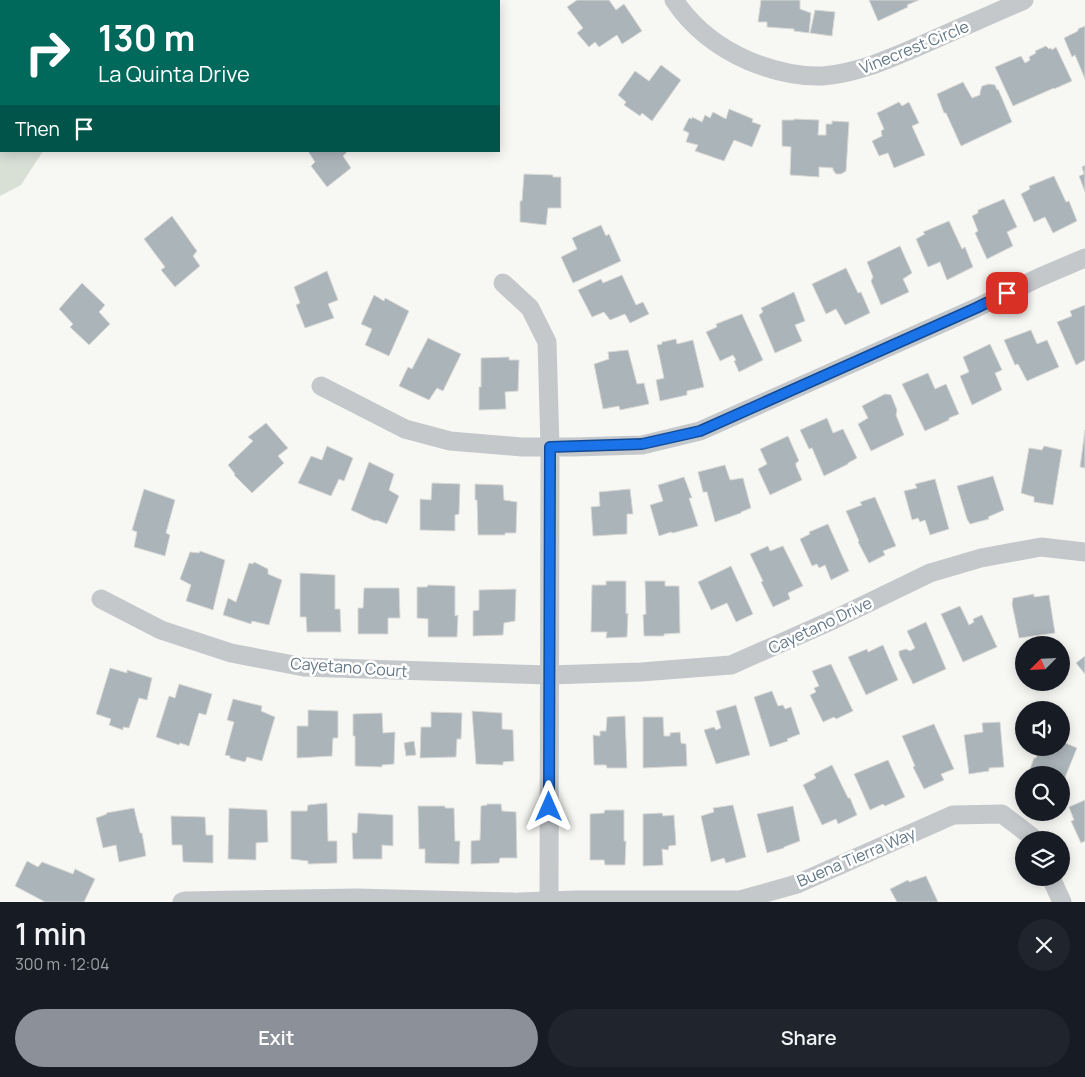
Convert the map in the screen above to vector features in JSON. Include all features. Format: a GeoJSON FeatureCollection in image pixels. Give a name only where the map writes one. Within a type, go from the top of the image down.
{"type":"FeatureCollection","features":[{"type":"Feature","properties":{"kind":"street","name":"Vinecrest Circle"},"geometry":{"type":"LineString","coordinates":[[674,0],[683,13],[707,36],[733,54],[768,69],[822,76],[848,72],[878,64],[987,8],[1024,0]]}},
{"type":"Feature","properties":{"kind":"street"},"geometry":{"type":"LineString","coordinates":[[321,386],[406,429],[450,441],[522,447],[642,444],[700,431],[1085,258]]}},
{"type":"Feature","properties":{"kind":"street"},"geometry":{"type":"LineString","coordinates":[[504,283],[530,308],[547,342],[550,447],[548,902]]}},
{"type":"Feature","properties":{"kind":"street","name":"Cayetano Drive"},"geometry":{"type":"LineString","coordinates":[[549,675],[641,672],[731,666],[833,620],[930,573],[981,558],[1041,547],[1085,552]]}},
{"type":"Feature","properties":{"kind":"street","name":"Cayetano Court"},"geometry":{"type":"LineString","coordinates":[[101,599],[161,630],[231,653],[304,667],[549,675]]}},
{"type":"Feature","properties":{"kind":"street","name":"Buena Tierra Way"},"geometry":{"type":"LineString","coordinates":[[519,902],[740,900],[797,884],[953,815],[1002,814],[1024,831]]}},
{"type":"Feature","properties":{"kind":"street"},"geometry":{"type":"LineString","coordinates":[[1055,886],[1062,902]]}},
{"type":"Feature","properties":{"kind":"street"},"geometry":{"type":"LineString","coordinates":[[182,902],[356,898],[514,902]]}},
{"type":"Feature","properties":{"kind":"shaded area"},"geometry":{"type":"Polygon","coordinates":[[[0,152],[42,152],[21,185],[0,196],[0,152]]]}},
{"type":"Feature","properties":{"kind":"building"},"geometry":{"type":"Polygon","coordinates":[[[577,0],[609,0],[616,10],[624,4],[642,31],[622,44],[617,35],[599,47],[595,42],[589,47],[577,33],[583,28],[567,7],[577,0]]]}},
{"type":"Feature","properties":{"kind":"building"},"geometry":{"type":"Polygon","coordinates":[[[761,0],[800,0],[800,9],[811,13],[809,33],[794,31],[794,29],[767,27],[767,22],[758,22],[761,0]]]}},
{"type":"Feature","properties":{"kind":"building"},"geometry":{"type":"Polygon","coordinates":[[[869,0],[919,0],[878,21],[869,0]]]}},
{"type":"Feature","properties":{"kind":"building"},"geometry":{"type":"Polygon","coordinates":[[[815,10],[835,12],[832,36],[810,33],[815,10]]]}},
{"type":"Feature","properties":{"kind":"building"},"geometry":{"type":"Polygon","coordinates":[[[1085,26],[1085,79],[1075,55],[1072,57],[1064,38],[1085,26]]]}},
{"type":"Feature","properties":{"kind":"building"},"geometry":{"type":"Polygon","coordinates":[[[1046,46],[1052,50],[1056,47],[1072,81],[1013,106],[995,67],[1021,56],[1025,63],[1030,60],[1029,57],[1036,53],[1035,51],[1046,46]]]}},
{"type":"Feature","properties":{"kind":"building"},"geometry":{"type":"Polygon","coordinates":[[[661,65],[681,80],[652,121],[642,113],[640,116],[624,105],[626,102],[618,95],[635,71],[649,81],[661,65]]]}},
{"type":"Feature","properties":{"kind":"building"},"geometry":{"type":"Polygon","coordinates":[[[963,82],[972,98],[980,95],[982,86],[995,85],[1012,122],[961,146],[946,113],[944,113],[937,94],[963,82]]]}},
{"type":"Feature","properties":{"kind":"building"},"geometry":{"type":"Polygon","coordinates":[[[899,102],[902,106],[909,102],[919,123],[912,126],[925,155],[894,168],[888,153],[879,156],[872,141],[882,136],[881,131],[884,129],[877,113],[899,102]]]}},
{"type":"Feature","properties":{"kind":"building"},"geometry":{"type":"Polygon","coordinates":[[[729,109],[753,119],[752,122],[761,125],[752,147],[734,140],[724,161],[695,151],[698,145],[686,142],[689,133],[683,130],[689,118],[692,119],[692,117],[702,122],[705,115],[710,118],[713,112],[726,119],[729,109]]]}},
{"type":"Feature","properties":{"kind":"building"},"geometry":{"type":"Polygon","coordinates":[[[782,120],[819,120],[818,135],[826,135],[826,124],[832,124],[832,121],[849,122],[846,171],[836,174],[833,168],[819,167],[819,177],[790,175],[791,147],[782,146],[782,120]]]}},
{"type":"Feature","properties":{"kind":"building"},"geometry":{"type":"Polygon","coordinates":[[[309,152],[347,152],[343,156],[351,168],[327,187],[311,166],[315,162],[309,152]]]}},
{"type":"Feature","properties":{"kind":"building"},"geometry":{"type":"Polygon","coordinates":[[[1085,165],[1085,192],[1079,176],[1084,174],[1082,167],[1085,165]]]}},
{"type":"Feature","properties":{"kind":"building"},"geometry":{"type":"Polygon","coordinates":[[[524,174],[561,177],[561,208],[548,208],[546,225],[520,222],[520,201],[522,201],[524,174]]]}},
{"type":"Feature","properties":{"kind":"building"},"geometry":{"type":"Polygon","coordinates":[[[1054,176],[1066,202],[1069,201],[1077,221],[1053,233],[1045,217],[1034,222],[1021,194],[1030,189],[1029,186],[1054,176]]]}},
{"type":"Feature","properties":{"kind":"building"},"geometry":{"type":"Polygon","coordinates":[[[1004,199],[1017,227],[1007,232],[1013,246],[987,259],[975,233],[978,231],[972,216],[978,213],[978,210],[1004,199]]]}},
{"type":"Feature","properties":{"kind":"building"},"geometry":{"type":"Polygon","coordinates":[[[172,216],[197,251],[193,256],[200,266],[175,287],[161,270],[165,267],[144,239],[172,216]]]}},
{"type":"Feature","properties":{"kind":"building"},"geometry":{"type":"Polygon","coordinates":[[[949,221],[962,249],[965,247],[973,267],[947,280],[940,262],[928,267],[916,239],[925,234],[923,232],[949,221]]]}},
{"type":"Feature","properties":{"kind":"building"},"geometry":{"type":"Polygon","coordinates":[[[601,225],[606,236],[609,234],[621,261],[573,283],[561,257],[577,249],[572,238],[601,225]]]}},
{"type":"Feature","properties":{"kind":"building"},"geometry":{"type":"Polygon","coordinates":[[[900,246],[912,273],[903,279],[909,292],[881,305],[871,281],[873,277],[867,262],[900,246]]]}},
{"type":"Feature","properties":{"kind":"building"},"geometry":{"type":"Polygon","coordinates":[[[846,268],[858,293],[861,292],[870,313],[845,325],[836,309],[826,314],[812,284],[846,268]]]}},
{"type":"Feature","properties":{"kind":"building"},"geometry":{"type":"Polygon","coordinates":[[[327,271],[338,300],[328,304],[334,318],[305,328],[296,305],[300,303],[294,287],[327,271]]]}},
{"type":"Feature","properties":{"kind":"building"},"geometry":{"type":"Polygon","coordinates":[[[622,275],[636,305],[643,302],[649,314],[630,323],[625,314],[610,320],[604,312],[592,317],[578,290],[601,279],[603,283],[622,275]]]}},
{"type":"Feature","properties":{"kind":"building"},"geometry":{"type":"Polygon","coordinates":[[[82,283],[105,305],[99,312],[110,324],[89,345],[70,327],[73,324],[59,309],[82,283]]]}},
{"type":"Feature","properties":{"kind":"building"},"geometry":{"type":"Polygon","coordinates":[[[794,292],[805,321],[795,325],[802,341],[775,353],[759,315],[763,312],[761,308],[794,292]]]}},
{"type":"Feature","properties":{"kind":"building"},"geometry":{"type":"Polygon","coordinates":[[[374,295],[384,301],[385,298],[409,311],[389,356],[365,345],[372,329],[361,324],[374,295]]]}},
{"type":"Feature","properties":{"kind":"building"},"geometry":{"type":"Polygon","coordinates":[[[1085,305],[1085,360],[1076,365],[1057,322],[1072,316],[1070,311],[1085,305]]]}},
{"type":"Feature","properties":{"kind":"building"},"geometry":{"type":"Polygon","coordinates":[[[742,314],[763,360],[739,372],[733,355],[720,361],[706,332],[717,327],[716,324],[742,314]]]}},
{"type":"Feature","properties":{"kind":"building"},"geometry":{"type":"Polygon","coordinates":[[[1031,330],[1037,344],[1047,340],[1059,367],[1027,381],[1018,364],[1015,365],[1004,340],[1031,330]]]}},
{"type":"Feature","properties":{"kind":"building"},"geometry":{"type":"Polygon","coordinates":[[[428,338],[461,354],[443,391],[437,388],[429,400],[399,386],[408,367],[412,369],[428,338]]]}},
{"type":"Feature","properties":{"kind":"building"},"geometry":{"type":"Polygon","coordinates":[[[676,339],[677,344],[693,340],[704,387],[687,391],[687,395],[660,401],[656,380],[664,378],[657,345],[676,339]]]}},
{"type":"Feature","properties":{"kind":"building"},"geometry":{"type":"Polygon","coordinates":[[[990,344],[1002,370],[995,373],[1002,390],[972,405],[960,376],[969,372],[963,357],[990,344]]]}},
{"type":"Feature","properties":{"kind":"building"},"geometry":{"type":"Polygon","coordinates":[[[628,350],[637,384],[644,383],[649,404],[620,410],[619,406],[603,409],[594,364],[609,359],[608,352],[628,350]]]}},
{"type":"Feature","properties":{"kind":"building"},"geometry":{"type":"Polygon","coordinates":[[[509,357],[509,360],[519,360],[518,391],[505,392],[506,409],[479,410],[481,358],[509,357]]]}},
{"type":"Feature","properties":{"kind":"building"},"geometry":{"type":"Polygon","coordinates":[[[928,373],[935,389],[946,384],[959,414],[925,431],[902,384],[928,373]]]}},
{"type":"Feature","properties":{"kind":"building"},"geometry":{"type":"Polygon","coordinates":[[[885,394],[891,395],[904,435],[871,451],[858,424],[868,418],[862,406],[885,394]]]}},
{"type":"Feature","properties":{"kind":"building"},"geometry":{"type":"Polygon","coordinates":[[[827,418],[833,433],[843,429],[857,458],[824,476],[812,448],[809,449],[800,430],[827,418]]]}},
{"type":"Feature","properties":{"kind":"building"},"geometry":{"type":"Polygon","coordinates":[[[266,423],[288,448],[278,456],[284,463],[252,493],[234,475],[228,465],[253,441],[248,437],[266,423]]]}},
{"type":"Feature","properties":{"kind":"building"},"geometry":{"type":"Polygon","coordinates":[[[1085,430],[1085,468],[1080,467],[1085,430]]]}},
{"type":"Feature","properties":{"kind":"building"},"geometry":{"type":"Polygon","coordinates":[[[788,436],[799,461],[796,463],[796,466],[802,480],[770,495],[758,469],[767,464],[760,449],[788,436]]]}},
{"type":"Feature","properties":{"kind":"building"},"geometry":{"type":"Polygon","coordinates":[[[327,446],[353,458],[344,481],[339,479],[331,496],[298,483],[311,456],[322,460],[327,446]]]}},
{"type":"Feature","properties":{"kind":"building"},"geometry":{"type":"Polygon","coordinates":[[[1044,446],[1062,450],[1053,505],[1034,502],[1034,497],[1021,493],[1029,448],[1042,450],[1044,446]]]}},
{"type":"Feature","properties":{"kind":"building"},"geometry":{"type":"Polygon","coordinates":[[[369,462],[394,474],[389,490],[399,496],[387,524],[375,521],[351,510],[369,462]]]}},
{"type":"Feature","properties":{"kind":"building"},"geometry":{"type":"Polygon","coordinates":[[[725,465],[730,480],[743,478],[751,508],[715,522],[707,492],[703,492],[698,472],[725,465]]]}},
{"type":"Feature","properties":{"kind":"building"},"geometry":{"type":"Polygon","coordinates":[[[993,476],[1004,510],[988,517],[989,519],[970,524],[957,486],[993,476]]]}},
{"type":"Feature","properties":{"kind":"building"},"geometry":{"type":"Polygon","coordinates":[[[684,477],[692,498],[689,498],[698,526],[659,536],[650,505],[663,501],[658,485],[684,477]]]}},
{"type":"Feature","properties":{"kind":"building"},"geometry":{"type":"Polygon","coordinates":[[[935,479],[949,529],[930,535],[925,520],[920,522],[918,518],[912,520],[904,491],[917,488],[915,484],[935,479]]]}},
{"type":"Feature","properties":{"kind":"building"},"geometry":{"type":"Polygon","coordinates":[[[432,483],[460,484],[459,514],[455,515],[455,531],[420,530],[420,499],[431,500],[432,483]]]}},
{"type":"Feature","properties":{"kind":"building"},"geometry":{"type":"Polygon","coordinates":[[[475,484],[503,485],[504,500],[517,502],[516,533],[478,535],[475,484]]]}},
{"type":"Feature","properties":{"kind":"building"},"geometry":{"type":"Polygon","coordinates":[[[144,489],[175,500],[166,533],[170,535],[165,556],[134,547],[137,532],[132,530],[144,489]]]}},
{"type":"Feature","properties":{"kind":"building"},"geometry":{"type":"Polygon","coordinates":[[[630,489],[633,514],[627,514],[627,534],[593,536],[591,507],[600,506],[599,492],[630,489]]]}},
{"type":"Feature","properties":{"kind":"building"},"geometry":{"type":"Polygon","coordinates":[[[875,497],[896,546],[883,551],[885,555],[869,563],[858,542],[846,511],[862,505],[860,502],[875,497]]]}},
{"type":"Feature","properties":{"kind":"building"},"geometry":{"type":"Polygon","coordinates":[[[828,524],[849,571],[831,580],[825,565],[819,568],[817,564],[812,566],[800,539],[810,534],[809,532],[828,524]]]}},
{"type":"Feature","properties":{"kind":"building"},"geometry":{"type":"Polygon","coordinates":[[[768,546],[770,551],[783,546],[803,586],[788,593],[790,599],[773,607],[750,554],[768,546]]]}},
{"type":"Feature","properties":{"kind":"building"},"geometry":{"type":"Polygon","coordinates":[[[200,551],[225,560],[213,610],[186,601],[191,585],[180,579],[190,552],[199,553],[200,551]]]}},
{"type":"Feature","properties":{"kind":"building"},"geometry":{"type":"Polygon","coordinates":[[[254,562],[268,569],[268,574],[282,580],[269,625],[252,621],[251,624],[223,615],[228,598],[236,602],[249,563],[253,564],[254,562]]]}},
{"type":"Feature","properties":{"kind":"building"},"geometry":{"type":"Polygon","coordinates":[[[731,566],[753,614],[736,622],[727,603],[711,610],[698,582],[731,566]]]}},
{"type":"Feature","properties":{"kind":"building"},"geometry":{"type":"Polygon","coordinates":[[[300,573],[335,575],[335,609],[340,609],[341,632],[307,632],[306,617],[300,617],[300,573]]]}},
{"type":"Feature","properties":{"kind":"building"},"geometry":{"type":"Polygon","coordinates":[[[606,581],[626,581],[627,637],[606,638],[607,632],[591,632],[592,585],[606,585],[606,581]]]}},
{"type":"Feature","properties":{"kind":"building"},"geometry":{"type":"Polygon","coordinates":[[[645,581],[665,581],[665,586],[679,586],[680,633],[664,634],[664,636],[644,636],[643,615],[646,614],[645,581]]]}},
{"type":"Feature","properties":{"kind":"building"},"geometry":{"type":"Polygon","coordinates":[[[428,585],[455,586],[455,616],[458,615],[457,637],[428,637],[428,619],[417,618],[417,587],[427,587],[428,585]]]}},
{"type":"Feature","properties":{"kind":"building"},"geometry":{"type":"Polygon","coordinates":[[[364,588],[399,588],[400,618],[388,618],[388,634],[358,634],[358,608],[363,608],[364,588]]]}},
{"type":"Feature","properties":{"kind":"building"},"geometry":{"type":"Polygon","coordinates":[[[516,589],[515,621],[504,623],[503,635],[473,636],[473,611],[479,610],[479,590],[516,589]]]}},
{"type":"Feature","properties":{"kind":"building"},"geometry":{"type":"Polygon","coordinates":[[[1034,594],[1034,597],[1049,595],[1055,633],[1019,636],[1012,604],[1013,598],[1034,594]]]}},
{"type":"Feature","properties":{"kind":"building"},"geometry":{"type":"Polygon","coordinates":[[[960,606],[969,625],[974,622],[973,619],[982,615],[997,647],[963,662],[941,614],[960,606]]]}},
{"type":"Feature","properties":{"kind":"building"},"geometry":{"type":"Polygon","coordinates":[[[926,622],[946,669],[913,684],[899,655],[899,651],[906,649],[910,651],[915,648],[907,631],[926,622]]]}},
{"type":"Feature","properties":{"kind":"building"},"geometry":{"type":"Polygon","coordinates":[[[883,645],[898,680],[866,695],[848,657],[867,649],[868,652],[883,645]]]}},
{"type":"Feature","properties":{"kind":"building"},"geometry":{"type":"Polygon","coordinates":[[[1085,656],[1085,674],[1076,663],[1085,656]]]}},
{"type":"Feature","properties":{"kind":"building"},"geometry":{"type":"Polygon","coordinates":[[[831,664],[853,711],[836,719],[834,717],[823,722],[810,695],[816,692],[814,688],[819,686],[812,671],[831,664]]]}},
{"type":"Feature","properties":{"kind":"building"},"geometry":{"type":"Polygon","coordinates":[[[110,668],[127,673],[127,670],[152,678],[147,700],[139,698],[129,728],[123,727],[123,730],[109,725],[111,719],[96,714],[110,668]]]}},
{"type":"Feature","properties":{"kind":"building"},"geometry":{"type":"Polygon","coordinates":[[[179,684],[212,694],[206,715],[199,713],[189,746],[180,743],[179,745],[156,737],[169,696],[175,698],[179,684]]]}},
{"type":"Feature","properties":{"kind":"building"},"geometry":{"type":"Polygon","coordinates":[[[772,691],[778,706],[783,705],[785,709],[791,707],[800,734],[787,739],[788,741],[770,747],[754,697],[772,691]]]}},
{"type":"Feature","properties":{"kind":"building"},"geometry":{"type":"Polygon","coordinates":[[[233,699],[262,706],[261,711],[275,717],[262,761],[247,757],[245,762],[225,755],[234,722],[227,720],[233,699]]]}},
{"type":"Feature","properties":{"kind":"building"},"geometry":{"type":"Polygon","coordinates":[[[736,705],[750,755],[716,764],[704,730],[714,727],[716,730],[721,728],[716,711],[736,705]]]}},
{"type":"Feature","properties":{"kind":"building"},"geometry":{"type":"Polygon","coordinates":[[[308,710],[338,711],[338,738],[333,738],[332,756],[297,758],[297,726],[308,726],[308,710]]]}},
{"type":"Feature","properties":{"kind":"building"},"geometry":{"type":"Polygon","coordinates":[[[472,711],[502,713],[502,729],[513,730],[514,761],[503,762],[503,765],[476,764],[472,711]]]}},
{"type":"Feature","properties":{"kind":"building"},"geometry":{"type":"Polygon","coordinates":[[[431,712],[462,713],[461,739],[457,739],[456,757],[420,758],[421,727],[431,727],[431,712]]]}},
{"type":"Feature","properties":{"kind":"building"},"geometry":{"type":"Polygon","coordinates":[[[382,713],[383,733],[395,732],[394,764],[382,765],[382,767],[355,766],[353,714],[382,713]]]}},
{"type":"Feature","properties":{"kind":"building"},"geometry":{"type":"Polygon","coordinates":[[[625,716],[627,768],[607,768],[606,765],[594,765],[593,735],[600,736],[600,731],[606,731],[607,717],[625,716]]]}},
{"type":"Feature","properties":{"kind":"building"},"geometry":{"type":"Polygon","coordinates":[[[643,717],[663,717],[664,736],[680,732],[681,743],[686,744],[687,766],[643,768],[643,717]]]}},
{"type":"Feature","properties":{"kind":"building"},"geometry":{"type":"Polygon","coordinates":[[[1000,722],[1004,767],[989,768],[989,771],[969,774],[964,735],[983,732],[982,723],[1000,722]]]}},
{"type":"Feature","properties":{"kind":"building"},"geometry":{"type":"Polygon","coordinates":[[[934,724],[954,769],[941,774],[944,780],[924,789],[913,767],[915,766],[902,736],[934,724]]]}},
{"type":"Feature","properties":{"kind":"building"},"geometry":{"type":"Polygon","coordinates":[[[414,741],[416,755],[406,756],[404,743],[414,741]]]}},
{"type":"Feature","properties":{"kind":"building"},"geometry":{"type":"Polygon","coordinates":[[[1070,745],[1077,748],[1070,766],[1031,766],[1034,758],[1037,756],[1070,756],[1070,745]]]}},
{"type":"Feature","properties":{"kind":"building"},"geometry":{"type":"Polygon","coordinates":[[[888,760],[905,797],[870,810],[854,774],[888,760]]]}},
{"type":"Feature","properties":{"kind":"building"},"geometry":{"type":"Polygon","coordinates":[[[832,765],[857,815],[838,824],[836,819],[822,825],[803,785],[816,778],[814,774],[832,765]]]}},
{"type":"Feature","properties":{"kind":"building"},"geometry":{"type":"Polygon","coordinates":[[[1085,800],[1085,841],[1081,843],[1071,821],[1074,820],[1070,807],[1085,800]]]}},
{"type":"Feature","properties":{"kind":"building"},"geometry":{"type":"Polygon","coordinates":[[[327,803],[328,841],[337,841],[337,863],[308,864],[308,861],[291,859],[291,811],[307,811],[308,805],[327,803]]]}},
{"type":"Feature","properties":{"kind":"building"},"geometry":{"type":"Polygon","coordinates":[[[501,804],[502,811],[516,812],[517,858],[500,858],[499,863],[471,864],[471,841],[480,840],[481,806],[501,804]]]}},
{"type":"Feature","properties":{"kind":"building"},"geometry":{"type":"Polygon","coordinates":[[[733,805],[746,857],[726,863],[724,858],[711,862],[701,816],[714,812],[713,808],[733,805]]]}},
{"type":"Feature","properties":{"kind":"building"},"geometry":{"type":"Polygon","coordinates":[[[418,806],[454,808],[455,841],[460,841],[459,864],[425,863],[425,849],[419,849],[418,806]]]}},
{"type":"Feature","properties":{"kind":"building"},"geometry":{"type":"Polygon","coordinates":[[[793,806],[800,841],[767,853],[757,814],[793,806]]]}},
{"type":"Feature","properties":{"kind":"building"},"geometry":{"type":"Polygon","coordinates":[[[134,808],[140,833],[142,833],[146,856],[119,862],[116,845],[103,848],[96,818],[106,813],[134,808]]]}},
{"type":"Feature","properties":{"kind":"building"},"geometry":{"type":"Polygon","coordinates":[[[229,808],[267,810],[268,842],[256,843],[256,860],[228,859],[229,808]]]}},
{"type":"Feature","properties":{"kind":"building"},"geometry":{"type":"Polygon","coordinates":[[[605,810],[624,810],[625,865],[605,865],[604,860],[590,860],[590,814],[604,813],[605,810]]]}},
{"type":"Feature","properties":{"kind":"building"},"geometry":{"type":"Polygon","coordinates":[[[358,813],[393,815],[393,846],[382,845],[382,859],[353,859],[352,833],[357,833],[358,813]]]}},
{"type":"Feature","properties":{"kind":"building"},"geometry":{"type":"Polygon","coordinates":[[[662,813],[663,816],[674,815],[676,845],[669,846],[668,850],[662,849],[663,865],[643,866],[643,814],[662,813]]]}},
{"type":"Feature","properties":{"kind":"building"},"geometry":{"type":"Polygon","coordinates":[[[171,816],[205,817],[206,835],[213,835],[213,863],[183,862],[182,845],[172,845],[171,816]]]}},
{"type":"Feature","properties":{"kind":"building"},"geometry":{"type":"Polygon","coordinates":[[[27,861],[38,867],[42,862],[73,874],[75,869],[95,879],[84,902],[45,902],[15,886],[27,861]]]}},
{"type":"Feature","properties":{"kind":"building"},"geometry":{"type":"Polygon","coordinates":[[[926,876],[938,902],[897,902],[890,889],[908,880],[909,882],[926,876]]]}},
{"type":"Feature","properties":{"kind":"route"},"geometry":{"type":"LineString","coordinates":[[549,807],[550,447],[642,444],[700,431],[1007,293]]}}]}
